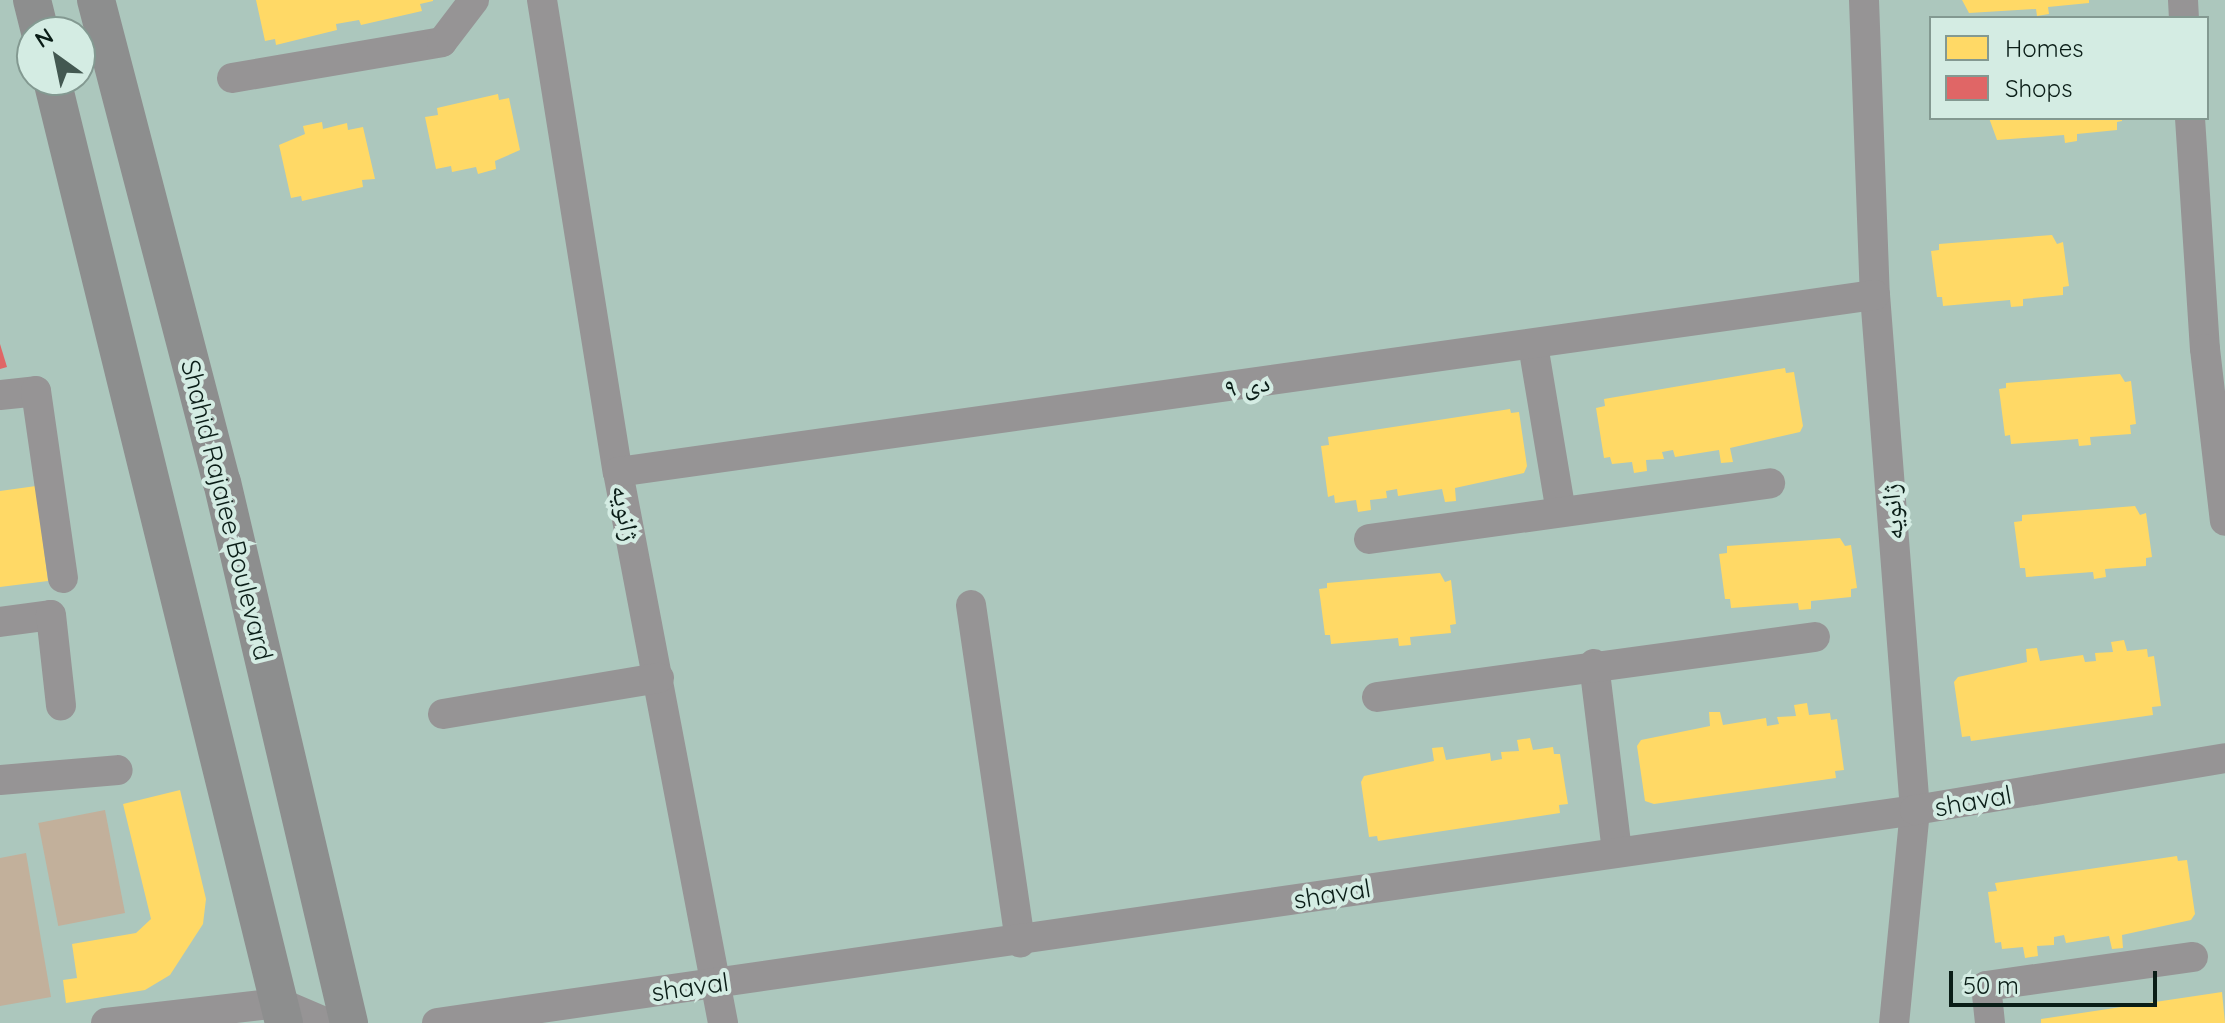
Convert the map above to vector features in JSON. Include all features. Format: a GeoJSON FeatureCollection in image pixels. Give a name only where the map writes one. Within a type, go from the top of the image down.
{"type":"FeatureCollection","features":[{"type":"Feature","properties":{"kind":"main road","name":"Shahid Rajaiee Boulevard"},"geometry":{"type":"LineString","coordinates":[[96,0],[222,482],[349,1023]]}},
{"type":"Feature","properties":{"kind":"main road"},"geometry":{"type":"LineString","coordinates":[[56,96],[282,1013]]}},
{"type":"Feature","properties":{"kind":"street"},"geometry":{"type":"LineString","coordinates":[[232,78],[442,42],[474,0]]}},
{"type":"Feature","properties":{"kind":"street","name":"ژانویه"},"geometry":{"type":"LineString","coordinates":[[542,0],[618,472],[723,1023]]}},
{"type":"Feature","properties":{"kind":"street","name":"ژانویه"},"geometry":{"type":"LineString","coordinates":[[1864,0],[1875,295],[1915,810],[1894,1023]]}},
{"type":"Feature","properties":{"kind":"street"},"geometry":{"type":"LineString","coordinates":[[2190,120],[2205,349],[2225,521]]}},
{"type":"Feature","properties":{"kind":"street","name":"۹ دی"},"geometry":{"type":"LineString","coordinates":[[618,472],[1875,295]]}},
{"type":"Feature","properties":{"kind":"street"},"geometry":{"type":"LineString","coordinates":[[1533,345],[1561,512]]}},
{"type":"Feature","properties":{"kind":"street"},"geometry":{"type":"LineString","coordinates":[[0,395],[36,391],[63,578]]}},
{"type":"Feature","properties":{"kind":"street"},"geometry":{"type":"LineString","coordinates":[[1369,539],[1770,483]]}},
{"type":"Feature","properties":{"kind":"street"},"geometry":{"type":"LineString","coordinates":[[971,605],[1020,942]]}},
{"type":"Feature","properties":{"kind":"street"},"geometry":{"type":"LineString","coordinates":[[0,622],[51,615],[61,705]]}},
{"type":"Feature","properties":{"kind":"street"},"geometry":{"type":"LineString","coordinates":[[1377,697],[1594,664],[1815,637]]}},
{"type":"Feature","properties":{"kind":"street"},"geometry":{"type":"LineString","coordinates":[[1594,664],[1617,850]]}},
{"type":"Feature","properties":{"kind":"street"},"geometry":{"type":"LineString","coordinates":[[443,714],[659,678]]}},
{"type":"Feature","properties":{"kind":"street","name":"shaval"},"geometry":{"type":"LineString","coordinates":[[437,1023],[1020,942],[1617,850],[1915,810],[2225,758]]}},
{"type":"Feature","properties":{"kind":"street"},"geometry":{"type":"LineString","coordinates":[[0,780],[118,770]]}},
{"type":"Feature","properties":{"kind":"street"},"geometry":{"type":"LineString","coordinates":[[1990,1023],[1986,986],[2193,957]]}},
{"type":"Feature","properties":{"kind":"street"},"geometry":{"type":"LineString","coordinates":[[106,1023],[282,1013],[327,1023]]}},
{"type":"Feature","properties":{"kind":"shaded area"},"geometry":{"type":"Polygon","coordinates":[[[105,810],[125,913],[58,926],[38,823],[105,810]]]}},
{"type":"Feature","properties":{"kind":"shaded area"},"geometry":{"type":"Polygon","coordinates":[[[26,853],[51,997],[0,1006],[0,858],[26,853]]]}},
{"type":"Feature","properties":{"kind":"building: Homes"},"geometry":{"type":"Polygon","coordinates":[[[256,0],[433,1],[420,4],[422,11],[361,25],[359,20],[336,24],[337,30],[276,45],[275,39],[265,41],[256,0]]]}},
{"type":"Feature","properties":{"kind":"building: Homes"},"geometry":{"type":"Polygon","coordinates":[[[1962,0],[2089,0],[2089,3],[2048,7],[2049,14],[2037,16],[2036,9],[1969,13],[1962,0]]]}},
{"type":"Feature","properties":{"kind":"building: Homes"},"geometry":{"type":"Polygon","coordinates":[[[498,94],[499,100],[509,98],[520,150],[495,161],[496,169],[478,174],[476,167],[452,172],[451,166],[436,169],[425,117],[438,115],[437,108],[498,94]]]}},
{"type":"Feature","properties":{"kind":"building: Homes"},"geometry":{"type":"Polygon","coordinates":[[[1990,120],[2122,120],[2117,122],[2117,130],[2077,134],[2077,141],[2065,143],[2064,135],[1997,140],[1990,120]]]}},
{"type":"Feature","properties":{"kind":"building: Homes"},"geometry":{"type":"Polygon","coordinates":[[[322,122],[323,129],[347,123],[348,130],[363,127],[375,179],[362,180],[363,187],[302,201],[301,196],[291,198],[279,145],[305,134],[303,126],[322,122]]]}},
{"type":"Feature","properties":{"kind":"building: Homes"},"geometry":{"type":"Polygon","coordinates":[[[2052,235],[2057,244],[2063,242],[2069,286],[2063,287],[2063,295],[2023,299],[2023,306],[2011,307],[2010,300],[1943,306],[1942,297],[1937,297],[1931,251],[1939,250],[1939,244],[2052,235]]]}},
{"type":"Feature","properties":{"kind":"building: Homes"},"geometry":{"type":"Polygon","coordinates":[[[1785,368],[1786,373],[1794,372],[1803,426],[1800,432],[1730,448],[1733,462],[1721,463],[1719,450],[1675,457],[1673,450],[1662,452],[1664,459],[1646,460],[1647,471],[1634,473],[1632,462],[1612,464],[1610,457],[1604,458],[1596,408],[1605,406],[1604,399],[1785,368]]]}},
{"type":"Feature","properties":{"kind":"building: Homes"},"geometry":{"type":"Polygon","coordinates":[[[2120,374],[2125,382],[2131,381],[2136,424],[2130,425],[2131,434],[2090,437],[2091,445],[2079,446],[2078,439],[2011,444],[2010,435],[2005,436],[1999,389],[2006,388],[2006,383],[2120,374]]]}},
{"type":"Feature","properties":{"kind":"building: Homes"},"geometry":{"type":"Polygon","coordinates":[[[1510,409],[1511,413],[1519,412],[1527,466],[1524,473],[1455,488],[1456,501],[1445,502],[1442,489],[1398,496],[1397,489],[1386,491],[1387,498],[1370,500],[1371,510],[1358,512],[1356,500],[1335,503],[1334,495],[1328,497],[1321,446],[1329,445],[1328,437],[1510,409]]]}},
{"type":"Feature","properties":{"kind":"building: Homes"},"geometry":{"type":"Polygon","coordinates":[[[36,486],[48,581],[0,587],[0,491],[36,486]]]}},
{"type":"Feature","properties":{"kind":"building: Homes"},"geometry":{"type":"Polygon","coordinates":[[[2135,506],[2140,515],[2146,513],[2152,557],[2146,558],[2146,566],[2105,569],[2106,577],[2094,579],[2093,572],[2026,577],[2025,568],[2020,568],[2014,522],[2022,521],[2022,515],[2135,506]]]}},
{"type":"Feature","properties":{"kind":"building: Homes"},"geometry":{"type":"Polygon","coordinates":[[[1840,538],[1845,546],[1851,545],[1857,588],[1851,589],[1851,597],[1811,601],[1811,609],[1799,610],[1798,603],[1731,608],[1730,599],[1725,599],[1719,554],[1727,553],[1727,546],[1840,538]]]}},
{"type":"Feature","properties":{"kind":"building: Homes"},"geometry":{"type":"Polygon","coordinates":[[[1440,573],[1445,582],[1451,580],[1456,624],[1450,625],[1451,633],[1410,637],[1411,645],[1399,646],[1398,638],[1331,644],[1330,635],[1325,635],[1319,589],[1327,588],[1327,583],[1440,573]]]}},
{"type":"Feature","properties":{"kind":"building: Homes"},"geometry":{"type":"Polygon","coordinates":[[[2124,640],[2127,651],[2147,649],[2148,657],[2154,656],[2161,706],[2152,707],[2153,715],[1971,741],[1970,736],[1962,737],[1954,682],[1958,677],[2027,662],[2026,649],[2037,648],[2040,661],[2083,655],[2085,662],[2096,661],[2095,653],[2113,652],[2111,642],[2124,640]]]}},
{"type":"Feature","properties":{"kind":"building: Homes"},"geometry":{"type":"Polygon","coordinates":[[[1807,703],[1809,715],[1830,713],[1831,720],[1837,719],[1844,770],[1835,771],[1836,778],[1654,804],[1645,801],[1637,746],[1641,740],[1710,726],[1709,712],[1720,712],[1723,725],[1766,718],[1767,726],[1779,724],[1777,717],[1796,716],[1794,705],[1807,703]]]}},
{"type":"Feature","properties":{"kind":"building: Homes"},"geometry":{"type":"Polygon","coordinates":[[[1530,738],[1533,750],[1553,747],[1554,754],[1560,754],[1568,804],[1559,805],[1560,813],[1378,841],[1377,836],[1369,837],[1361,782],[1364,776],[1434,761],[1432,748],[1443,747],[1446,760],[1490,753],[1491,761],[1502,759],[1501,752],[1519,751],[1517,740],[1530,738]]]}},
{"type":"Feature","properties":{"kind":"building: Homes"},"geometry":{"type":"Polygon","coordinates":[[[180,790],[206,899],[203,924],[170,975],[145,990],[66,1003],[63,980],[77,978],[72,944],[136,933],[151,919],[123,804],[180,790]]]}},
{"type":"Feature","properties":{"kind":"building: Homes"},"geometry":{"type":"Polygon","coordinates":[[[2177,856],[2178,861],[2187,860],[2195,914],[2191,920],[2122,935],[2123,948],[2112,949],[2109,936],[2066,943],[2064,935],[2054,937],[2054,945],[2037,946],[2038,956],[2025,958],[2023,947],[2002,949],[2001,942],[1995,943],[1988,892],[1997,891],[1995,883],[2177,856]]]}},
{"type":"Feature","properties":{"kind":"building: Homes"},"geometry":{"type":"Polygon","coordinates":[[[2222,992],[2225,1023],[2041,1023],[2041,1019],[2222,992]]]}},
{"type":"Feature","properties":{"kind":"building: Shops"},"geometry":{"type":"Polygon","coordinates":[[[0,344],[7,367],[0,369],[0,344]]]}}]}
